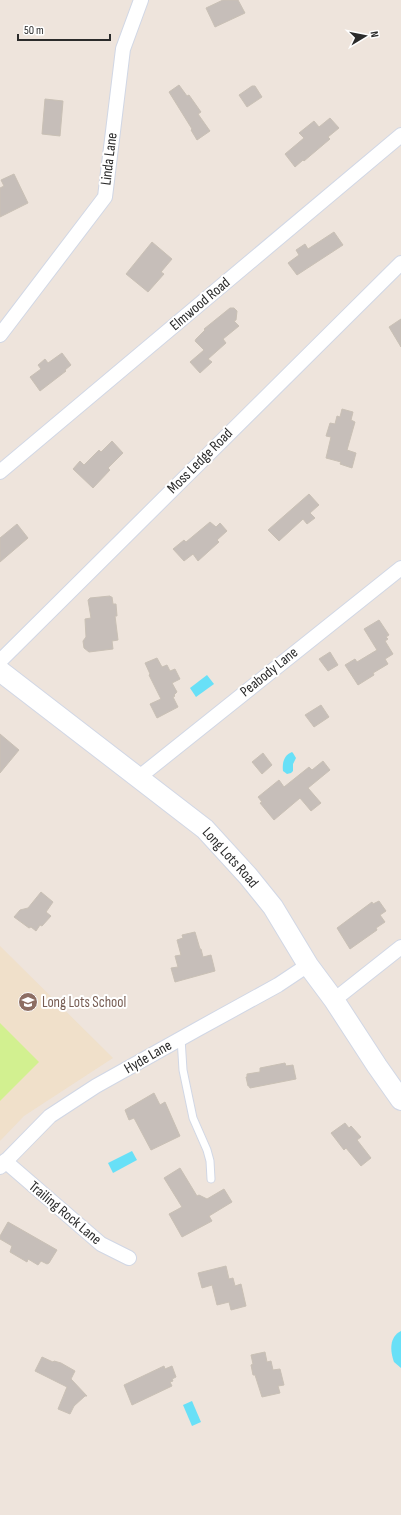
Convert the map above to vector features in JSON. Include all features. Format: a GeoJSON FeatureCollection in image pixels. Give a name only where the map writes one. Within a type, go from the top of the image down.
{"type":"FeatureCollection","features":[{"type":"Feature","properties":{"kind":"main road","name":"Long Lots Road"},"geometry":{"type":"LineString","coordinates":[[0,671],[206,829],[248,876],[273,907],[308,965],[334,1000],[401,1100]]}},
{"type":"Feature","properties":{"kind":"street","name":"Linda Lane"},"geometry":{"type":"LineString","coordinates":[[0,335],[104,197],[123,49],[141,0]]}},
{"type":"Feature","properties":{"kind":"street","name":"Elmwood Road"},"geometry":{"type":"LineString","coordinates":[[0,472],[401,135]]}},
{"type":"Feature","properties":{"kind":"street","name":"Moss Ledge Road"},"geometry":{"type":"LineString","coordinates":[[0,661],[401,263]]}},
{"type":"Feature","properties":{"kind":"street","name":"Peabody Lane"},"geometry":{"type":"LineString","coordinates":[[138,778],[401,568]]}},
{"type":"Feature","properties":{"kind":"street"},"geometry":{"type":"LineString","coordinates":[[334,1000],[401,947]]}},
{"type":"Feature","properties":{"kind":"street","name":"Hyde Lane"},"geometry":{"type":"LineString","coordinates":[[3,1164],[50,1116],[96,1086],[180,1038],[278,985],[308,965]]}},
{"type":"Feature","properties":{"kind":"street","name":"Trailing Rock Lane"},"geometry":{"type":"LineString","coordinates":[[3,1164],[101,1244],[129,1258]]}},
{"type":"Feature","properties":{"kind":"lane"},"geometry":{"type":"LineString","coordinates":[[180,1038],[183,1070],[193,1118],[207,1150],[210,1161],[211,1179]]}},
{"type":"Feature","properties":{"kind":"shaded area","name":"Long Lots School"},"geometry":{"type":"Polygon","coordinates":[[[0,946],[113,1058],[24,1116],[0,1141],[0,946]]]}},
{"type":"Feature","properties":{"kind":"green space"},"geometry":{"type":"Polygon","coordinates":[[[0,1023],[39,1062],[0,1101],[0,1023]]]}},
{"type":"Feature","properties":{"kind":"water"},"geometry":{"type":"Polygon","coordinates":[[[207,675],[214,684],[196,697],[190,688],[207,675]]]}},
{"type":"Feature","properties":{"kind":"water"},"geometry":{"type":"Polygon","coordinates":[[[292,752],[296,758],[293,764],[293,771],[287,774],[283,771],[283,762],[285,757],[292,752]]]}},
{"type":"Feature","properties":{"kind":"water"},"geometry":{"type":"Polygon","coordinates":[[[132,1151],[137,1160],[113,1173],[108,1163],[132,1151]]]}},
{"type":"Feature","properties":{"kind":"water"},"geometry":{"type":"Polygon","coordinates":[[[401,1331],[401,1368],[394,1362],[391,1349],[394,1337],[401,1331]]]}},
{"type":"Feature","properties":{"kind":"water"},"geometry":{"type":"Polygon","coordinates":[[[192,1401],[201,1422],[192,1426],[183,1405],[192,1401]]]}},
{"type":"Feature","properties":{"kind":"building"},"geometry":{"type":"Polygon","coordinates":[[[223,0],[238,0],[245,13],[215,27],[206,8],[223,0]]]}},
{"type":"Feature","properties":{"kind":"building"},"geometry":{"type":"Polygon","coordinates":[[[179,85],[187,96],[189,95],[201,112],[198,114],[210,131],[197,140],[191,130],[192,129],[169,92],[179,85]]]}},
{"type":"Feature","properties":{"kind":"building"},"geometry":{"type":"Polygon","coordinates":[[[252,86],[255,86],[262,97],[247,107],[239,95],[252,86]]]}},
{"type":"Feature","properties":{"kind":"building"},"geometry":{"type":"Polygon","coordinates":[[[45,99],[63,101],[60,136],[42,134],[45,99]]]}},
{"type":"Feature","properties":{"kind":"building"},"geometry":{"type":"Polygon","coordinates":[[[330,118],[339,128],[328,137],[330,139],[295,167],[285,154],[304,138],[299,133],[314,121],[319,127],[330,118]]]}},
{"type":"Feature","properties":{"kind":"building"},"geometry":{"type":"Polygon","coordinates":[[[14,174],[28,203],[0,217],[0,188],[4,186],[1,180],[14,174]]]}},
{"type":"Feature","properties":{"kind":"building"},"geometry":{"type":"Polygon","coordinates":[[[334,232],[343,245],[297,275],[288,263],[299,255],[296,250],[305,244],[308,249],[334,232]]]}},
{"type":"Feature","properties":{"kind":"building"},"geometry":{"type":"Polygon","coordinates":[[[152,242],[172,259],[161,272],[164,274],[148,292],[126,274],[152,242]]]}},
{"type":"Feature","properties":{"kind":"building"},"geometry":{"type":"Polygon","coordinates":[[[230,308],[234,308],[237,311],[236,320],[234,321],[239,326],[223,339],[226,343],[208,359],[212,362],[200,373],[190,362],[204,350],[195,341],[205,330],[204,329],[230,308]]]}},
{"type":"Feature","properties":{"kind":"building"},"geometry":{"type":"Polygon","coordinates":[[[401,319],[401,347],[389,327],[401,319]]]}},
{"type":"Feature","properties":{"kind":"building"},"geometry":{"type":"Polygon","coordinates":[[[62,353],[71,365],[65,370],[66,371],[40,391],[30,377],[41,369],[38,365],[45,359],[48,363],[62,353]]]}},
{"type":"Feature","properties":{"kind":"building"},"geometry":{"type":"Polygon","coordinates":[[[342,409],[353,412],[351,420],[355,422],[347,450],[356,453],[352,468],[340,464],[341,462],[326,458],[331,437],[326,436],[330,423],[335,424],[337,416],[340,417],[342,409]]]}},
{"type":"Feature","properties":{"kind":"building"},"geometry":{"type":"Polygon","coordinates":[[[112,441],[123,453],[108,468],[110,470],[93,488],[73,469],[80,461],[84,465],[99,450],[101,452],[112,441]]]}},
{"type":"Feature","properties":{"kind":"building"},"geometry":{"type":"Polygon","coordinates":[[[309,494],[319,505],[310,513],[315,518],[307,524],[303,519],[279,541],[268,530],[309,494]]]}},
{"type":"Feature","properties":{"kind":"building"},"geometry":{"type":"Polygon","coordinates":[[[210,522],[216,527],[220,523],[227,531],[217,540],[219,542],[198,561],[193,554],[184,561],[173,549],[184,540],[186,542],[210,522]]]}},
{"type":"Feature","properties":{"kind":"building"},"geometry":{"type":"Polygon","coordinates":[[[17,524],[28,538],[0,562],[0,538],[17,524]]]}},
{"type":"Feature","properties":{"kind":"building"},"geometry":{"type":"Polygon","coordinates":[[[112,597],[113,604],[116,604],[117,616],[115,616],[118,640],[112,641],[113,649],[89,652],[84,648],[83,641],[86,637],[85,619],[91,618],[88,600],[90,598],[112,597]]]}},
{"type":"Feature","properties":{"kind":"building"},"geometry":{"type":"Polygon","coordinates":[[[379,620],[389,635],[386,637],[388,639],[385,641],[393,654],[385,659],[388,664],[373,673],[374,675],[358,685],[345,665],[355,659],[357,662],[377,650],[364,629],[379,620]]]}},
{"type":"Feature","properties":{"kind":"building"},"geometry":{"type":"Polygon","coordinates":[[[330,652],[338,665],[328,671],[319,659],[330,652]]]}},
{"type":"Feature","properties":{"kind":"building"},"geometry":{"type":"Polygon","coordinates":[[[157,658],[162,667],[167,665],[170,671],[175,669],[180,679],[172,683],[177,692],[173,697],[178,707],[157,718],[150,704],[161,699],[149,675],[150,674],[145,663],[157,658]]]}},
{"type":"Feature","properties":{"kind":"building"},"geometry":{"type":"Polygon","coordinates":[[[321,705],[329,717],[314,727],[305,715],[321,705]]]}},
{"type":"Feature","properties":{"kind":"building"},"geometry":{"type":"Polygon","coordinates":[[[0,734],[19,750],[0,773],[0,734]]]}},
{"type":"Feature","properties":{"kind":"building"},"geometry":{"type":"Polygon","coordinates":[[[263,753],[272,765],[262,774],[252,762],[263,753]]]}},
{"type":"Feature","properties":{"kind":"building"},"geometry":{"type":"Polygon","coordinates":[[[323,761],[330,770],[308,788],[321,803],[311,811],[300,798],[274,820],[260,803],[262,802],[258,797],[279,780],[284,787],[309,767],[312,770],[323,761]]]}},
{"type":"Feature","properties":{"kind":"building"},"geometry":{"type":"Polygon","coordinates":[[[41,892],[53,902],[46,912],[51,916],[42,926],[40,925],[36,931],[31,927],[29,928],[14,917],[20,910],[28,908],[41,892]]]}},
{"type":"Feature","properties":{"kind":"building"},"geometry":{"type":"Polygon","coordinates":[[[379,901],[386,911],[380,915],[385,922],[376,928],[377,930],[350,949],[337,928],[372,902],[373,904],[379,901]]]}},
{"type":"Feature","properties":{"kind":"building"},"geometry":{"type":"Polygon","coordinates":[[[195,932],[203,957],[211,955],[215,971],[175,982],[171,968],[178,967],[175,956],[181,955],[177,940],[183,938],[182,935],[195,932]]]}},
{"type":"Feature","properties":{"kind":"building"},"geometry":{"type":"Polygon","coordinates":[[[285,1063],[286,1066],[293,1065],[296,1079],[250,1088],[248,1086],[246,1077],[247,1074],[260,1072],[260,1068],[285,1063]]]}},
{"type":"Feature","properties":{"kind":"building"},"geometry":{"type":"Polygon","coordinates":[[[154,1093],[160,1105],[165,1102],[180,1136],[151,1150],[134,1118],[129,1120],[125,1110],[154,1093]]]}},
{"type":"Feature","properties":{"kind":"building"},"geometry":{"type":"Polygon","coordinates":[[[345,1123],[349,1128],[351,1126],[361,1137],[357,1140],[371,1158],[361,1166],[346,1148],[344,1150],[331,1133],[345,1123]]]}},
{"type":"Feature","properties":{"kind":"building"},"geometry":{"type":"Polygon","coordinates":[[[180,1168],[197,1196],[199,1195],[207,1199],[224,1189],[232,1202],[209,1216],[212,1221],[182,1237],[169,1214],[182,1207],[164,1178],[180,1168]]]}},
{"type":"Feature","properties":{"kind":"building"},"geometry":{"type":"Polygon","coordinates":[[[8,1222],[57,1250],[49,1263],[47,1264],[41,1261],[38,1265],[28,1259],[27,1262],[10,1252],[12,1246],[0,1239],[0,1236],[8,1222]]]}},
{"type":"Feature","properties":{"kind":"building"},"geometry":{"type":"Polygon","coordinates":[[[226,1266],[229,1279],[233,1278],[235,1286],[241,1284],[246,1306],[231,1310],[229,1302],[217,1305],[212,1285],[202,1288],[198,1273],[226,1266]]]}},
{"type":"Feature","properties":{"kind":"building"},"geometry":{"type":"Polygon","coordinates":[[[265,1352],[267,1362],[271,1361],[273,1370],[280,1369],[284,1385],[278,1386],[280,1393],[262,1397],[255,1375],[253,1375],[251,1355],[265,1352]]]}},
{"type":"Feature","properties":{"kind":"building"},"geometry":{"type":"Polygon","coordinates":[[[42,1357],[53,1362],[61,1363],[75,1371],[71,1379],[87,1396],[85,1396],[74,1406],[70,1414],[58,1409],[67,1387],[35,1371],[42,1357]]]}},
{"type":"Feature","properties":{"kind":"building"},"geometry":{"type":"Polygon","coordinates":[[[164,1366],[165,1369],[172,1366],[176,1377],[170,1382],[172,1386],[132,1405],[124,1385],[164,1366]]]}},
{"type":"Feature","properties":{"kind":"place","name":"Long Lots School"},"geometry":{"type":"Point","coordinates":[28,1002]}}]}
